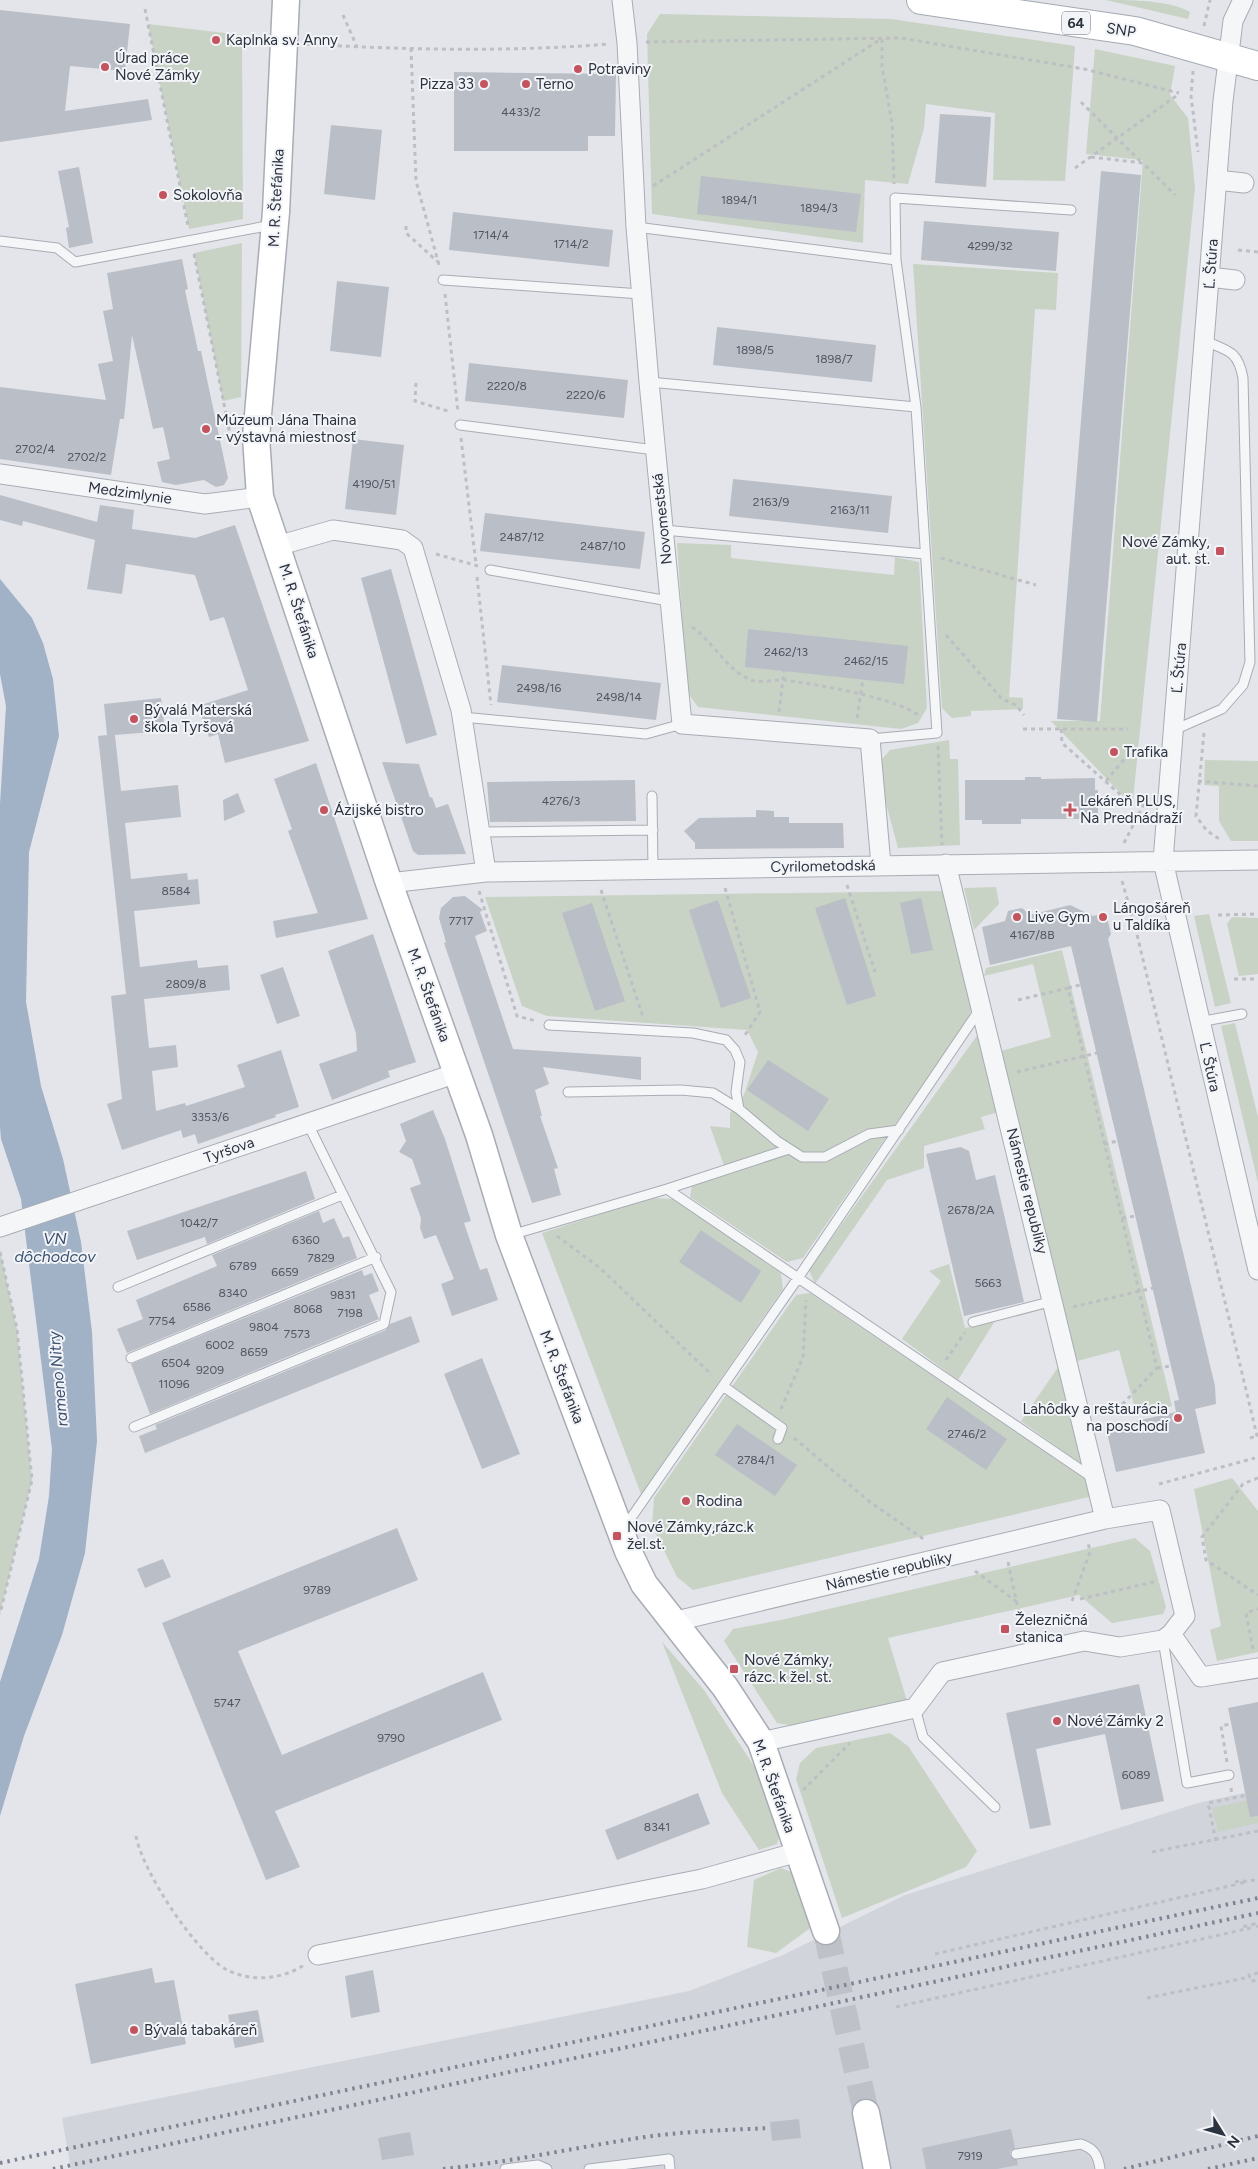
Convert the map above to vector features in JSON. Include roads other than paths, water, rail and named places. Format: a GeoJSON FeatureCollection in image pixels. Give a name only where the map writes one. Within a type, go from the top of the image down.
{"type":"FeatureCollection","features":[{"type":"Feature","properties":{"kind":"main road","name":"SNP"},"geometry":{"type":"LineString","coordinates":[[921,0],[1135,31],[1258,66]]}},
{"type":"Feature","properties":{"kind":"street","name":"M. R. Štefánika"},"geometry":{"type":"LineString","coordinates":[[286,0],[275,225],[256,437],[260,497],[389,883],[457,1073],[509,1235],[621,1532],[644,1584],[725,1687],[761,1742],[826,1931]]}},
{"type":"Feature","properties":{"kind":"street","name":"Novomestská"},"geometry":{"type":"LineString","coordinates":[[622,0],[627,43],[641,294],[664,530],[669,607],[682,724]]}},
{"type":"Feature","properties":{"kind":"street","name":"Ľ. Štúra"},"geometry":{"type":"LineString","coordinates":[[1243,0],[1233,21],[1230,57],[1224,90],[1163,861],[1258,1270]]}},
{"type":"Feature","properties":{"kind":"street"},"geometry":{"type":"LineString","coordinates":[[1217,180],[1244,183]]}},
{"type":"Feature","properties":{"kind":"street"},"geometry":{"type":"LineString","coordinates":[[1209,278],[1235,280]]}},
{"type":"Feature","properties":{"kind":"street","name":"Medzimlynie"},"geometry":{"type":"LineString","coordinates":[[0,474],[205,504],[260,497]]}},
{"type":"Feature","properties":{"kind":"street"},"geometry":{"type":"LineString","coordinates":[[277,546],[333,530],[402,540],[413,548],[462,717],[480,832],[482,880]]}},
{"type":"Feature","properties":{"kind":"street"},"geometry":{"type":"LineString","coordinates":[[682,724],[862,739],[881,865]]}},
{"type":"Feature","properties":{"kind":"street","name":"Cyrilometodská"},"geometry":{"type":"LineString","coordinates":[[389,883],[482,880],[653,869],[881,865],[944,857],[1163,861],[1258,860]]}},
{"type":"Feature","properties":{"kind":"street","name":"Námestie republiky"},"geometry":{"type":"LineString","coordinates":[[944,857],[1055,1306],[1105,1519]]}},
{"type":"Feature","properties":{"kind":"street","name":"Tyršova"},"geometry":{"type":"LineString","coordinates":[[6,1225],[457,1073]]}},
{"type":"Feature","properties":{"kind":"street","name":"Námestie republiky"},"geometry":{"type":"LineString","coordinates":[[672,1622],[1004,1545],[1105,1519],[1160,1510],[1185,1616],[1167,1637]]}},
{"type":"Feature","properties":{"kind":"street"},"geometry":{"type":"LineString","coordinates":[[761,1742],[916,1708],[942,1672],[1084,1641],[1120,1647],[1167,1637],[1202,1677],[1257,1668]]}},
{"type":"Feature","properties":{"kind":"street"},"geometry":{"type":"LineString","coordinates":[[318,1955],[701,1884],[798,1852]]}},
{"type":"Feature","properties":{"kind":"street"},"geometry":{"type":"LineString","coordinates":[[866,2113],[877,2169]]}},
{"type":"Feature","properties":{"kind":"lane"},"geometry":{"type":"LineString","coordinates":[[862,739],[937,733],[916,407],[896,260],[894,198],[1071,210]]}},
{"type":"Feature","properties":{"kind":"lane"},"geometry":{"type":"LineString","coordinates":[[0,241],[57,248],[75,262],[275,225]]}},
{"type":"Feature","properties":{"kind":"lane"},"geometry":{"type":"LineString","coordinates":[[636,228],[896,260]]}},
{"type":"Feature","properties":{"kind":"lane"},"geometry":{"type":"LineString","coordinates":[[443,280],[641,294]]}},
{"type":"Feature","properties":{"kind":"lane"},"geometry":{"type":"LineString","coordinates":[[1174,730],[1222,709],[1234,698],[1243,685],[1250,662],[1243,378],[1240,362],[1234,355],[1205,341]]}},
{"type":"Feature","properties":{"kind":"lane"},"geometry":{"type":"LineString","coordinates":[[649,382],[916,407]]}},
{"type":"Feature","properties":{"kind":"lane"},"geometry":{"type":"LineString","coordinates":[[460,425],[655,450]]}},
{"type":"Feature","properties":{"kind":"lane"},"geometry":{"type":"LineString","coordinates":[[664,530],[925,554]]}},
{"type":"Feature","properties":{"kind":"lane"},"geometry":{"type":"LineString","coordinates":[[490,570],[669,607]]}},
{"type":"Feature","properties":{"kind":"lane"},"geometry":{"type":"LineString","coordinates":[[462,717],[646,734],[682,724]]}},
{"type":"Feature","properties":{"kind":"lane"},"geometry":{"type":"LineString","coordinates":[[652,796],[653,869]]}},
{"type":"Feature","properties":{"kind":"lane"},"geometry":{"type":"LineString","coordinates":[[480,832],[653,830]]}},
{"type":"Feature","properties":{"kind":"lane"},"geometry":{"type":"LineString","coordinates":[[621,1532],[798,1278],[982,1007]]}},
{"type":"Feature","properties":{"kind":"lane"},"geometry":{"type":"LineString","coordinates":[[1199,1022],[1242,1014]]}},
{"type":"Feature","properties":{"kind":"lane"},"geometry":{"type":"LineString","coordinates":[[549,1025],[693,1033],[726,1040],[736,1050],[740,1062],[736,1092],[739,1109]]}},
{"type":"Feature","properties":{"kind":"lane"},"geometry":{"type":"LineString","coordinates":[[568,1092],[681,1090],[713,1093],[739,1109],[789,1149],[802,1157],[825,1157],[869,1134],[899,1130]]}},
{"type":"Feature","properties":{"kind":"lane"},"geometry":{"type":"LineString","coordinates":[[134,1427],[384,1324],[391,1292],[376,1257],[342,1196],[308,1124]]}},
{"type":"Feature","properties":{"kind":"lane"},"geometry":{"type":"LineString","coordinates":[[509,1235],[666,1189],[789,1149]]}},
{"type":"Feature","properties":{"kind":"lane"},"geometry":{"type":"LineString","coordinates":[[666,1189],[1097,1481]]}},
{"type":"Feature","properties":{"kind":"lane"},"geometry":{"type":"LineString","coordinates":[[118,1287],[342,1196]]}},
{"type":"Feature","properties":{"kind":"lane"},"geometry":{"type":"LineString","coordinates":[[131,1358],[376,1257]]}},
{"type":"Feature","properties":{"kind":"lane"},"geometry":{"type":"LineString","coordinates":[[973,1322],[1055,1306]]}},
{"type":"Feature","properties":{"kind":"lane"},"geometry":{"type":"LineString","coordinates":[[723,1386],[779,1425],[778,1439]]}},
{"type":"Feature","properties":{"kind":"lane"},"geometry":{"type":"LineString","coordinates":[[1167,1637],[1187,1783],[1229,1775]]}},
{"type":"Feature","properties":{"kind":"lane"},"geometry":{"type":"LineString","coordinates":[[916,1708],[923,1737],[995,1807]]}},
{"type":"Feature","properties":{"kind":"lane"},"geometry":{"type":"LineString","coordinates":[[1016,2154],[1082,2144],[1090,2147],[1098,2155],[1100,2169]]}},
{"type":"Feature","properties":{"kind":"lane"},"geometry":{"type":"LineString","coordinates":[[589,2169],[669,2159],[670,2169]]}},
{"type":"Feature","properties":{"kind":"lane"},"geometry":{"type":"LineString","coordinates":[[505,2169],[538,2165],[548,2169]]}},
{"type":"Feature","properties":{"kind":"water","name":"VN dôchodcov"},"geometry":{"type":"Polygon","coordinates":[[[0,579],[32,618],[43,643],[53,679],[59,736],[29,852],[26,1002],[41,1086],[63,1159],[81,1242],[92,1332],[97,1441],[85,1553],[62,1635],[24,1736],[0,1816],[0,1682],[39,1559],[49,1496],[52,1449],[21,1199],[1,1139],[0,1127],[0,804],[6,706],[0,674],[0,579]]]}},
{"type":"Feature","properties":{"kind":"tunnel"},"geometry":{"type":"LineString","coordinates":[[826,1931],[866,2113]]}},
{"type":"Feature","properties":{"kind":"railway"},"geometry":{"type":"LineString","coordinates":[[0,2163],[1258,1898]]}},
{"type":"Feature","properties":{"kind":"railway"},"geometry":{"type":"LineString","coordinates":[[53,2169],[1258,1913]]}},
{"type":"Feature","properties":{"kind":"railway"},"geometry":{"type":"LineString","coordinates":[[443,2169],[661,2135],[770,2128]]}},
{"type":"Feature","properties":{"kind":"railway"},"geometry":{"type":"LineString","coordinates":[[1124,2169],[1258,2136]]}},
{"type":"Feature","properties":{"kind":"railway"},"geometry":{"type":"LineString","coordinates":[[1208,2169],[1258,2158]]}},
{"type":"Feature","properties":{"kind":"place","name":"Kaplnka sv. Anny"},"geometry":{"type":"Point","coordinates":[216,40]}},
{"type":"Feature","properties":{"kind":"place","name":"Úrad práce Nové Zámky"},"geometry":{"type":"Point","coordinates":[105,67]}},
{"type":"Feature","properties":{"kind":"place","name":"Potraviny"},"geometry":{"type":"Point","coordinates":[578,69]}},
{"type":"Feature","properties":{"kind":"place","name":"Pizza 33"},"geometry":{"type":"Point","coordinates":[484,84]}},
{"type":"Feature","properties":{"kind":"place","name":"Terno"},"geometry":{"type":"Point","coordinates":[526,84]}},
{"type":"Feature","properties":{"kind":"place","name":"Sokolovňa"},"geometry":{"type":"Point","coordinates":[163,195]}},
{"type":"Feature","properties":{"kind":"place","name":"Múzeum Jána Thaina - výstavná miestnosť"},"geometry":{"type":"Point","coordinates":[206,429]}},
{"type":"Feature","properties":{"kind":"place","name":"Nové Zámky, aut. st."},"geometry":{"type":"Point","coordinates":[1220,551]}},
{"type":"Feature","properties":{"kind":"place","name":"Bývalá Materská škola Tyršová"},"geometry":{"type":"Point","coordinates":[134,719]}},
{"type":"Feature","properties":{"kind":"place","name":"Trafika"},"geometry":{"type":"Point","coordinates":[1114,752]}},
{"type":"Feature","properties":{"kind":"place","name":"Ázijské bistro"},"geometry":{"type":"Point","coordinates":[324,810]}},
{"type":"Feature","properties":{"kind":"place","name":"Lekáreň PLUS, Na Prednádraží"},"geometry":{"type":"Point","coordinates":[1070,810]}},
{"type":"Feature","properties":{"kind":"place","name":"Live Gym"},"geometry":{"type":"Point","coordinates":[1017,917]}},
{"type":"Feature","properties":{"kind":"place","name":"Lángošáreň u Taldíka"},"geometry":{"type":"Point","coordinates":[1103,917]}},
{"type":"Feature","properties":{"kind":"place","name":"Lahôdky a reštaurácia na poschodí"},"geometry":{"type":"Point","coordinates":[1178,1418]}},
{"type":"Feature","properties":{"kind":"place","name":"Rodina"},"geometry":{"type":"Point","coordinates":[686,1501]}},
{"type":"Feature","properties":{"kind":"place","name":"Nové Zámky,rázc.k žel.st."},"geometry":{"type":"Point","coordinates":[617,1536]}},
{"type":"Feature","properties":{"kind":"place","name":"Železničná stanica"},"geometry":{"type":"Point","coordinates":[1005,1629]}},
{"type":"Feature","properties":{"kind":"place","name":"Nové Zámky, rázc. k žel. st."},"geometry":{"type":"Point","coordinates":[734,1669]}},
{"type":"Feature","properties":{"kind":"place","name":"Nové Zámky 2"},"geometry":{"type":"Point","coordinates":[1057,1721]}},
{"type":"Feature","properties":{"kind":"place","name":"Bývalá tabakáreň"},"geometry":{"type":"Point","coordinates":[134,2030]}},
{"type":"Feature","properties":{"kind":"water label","name":"rameno Nitry"},"geometry":{"type":"Point","coordinates":[58,1379]}}]}
